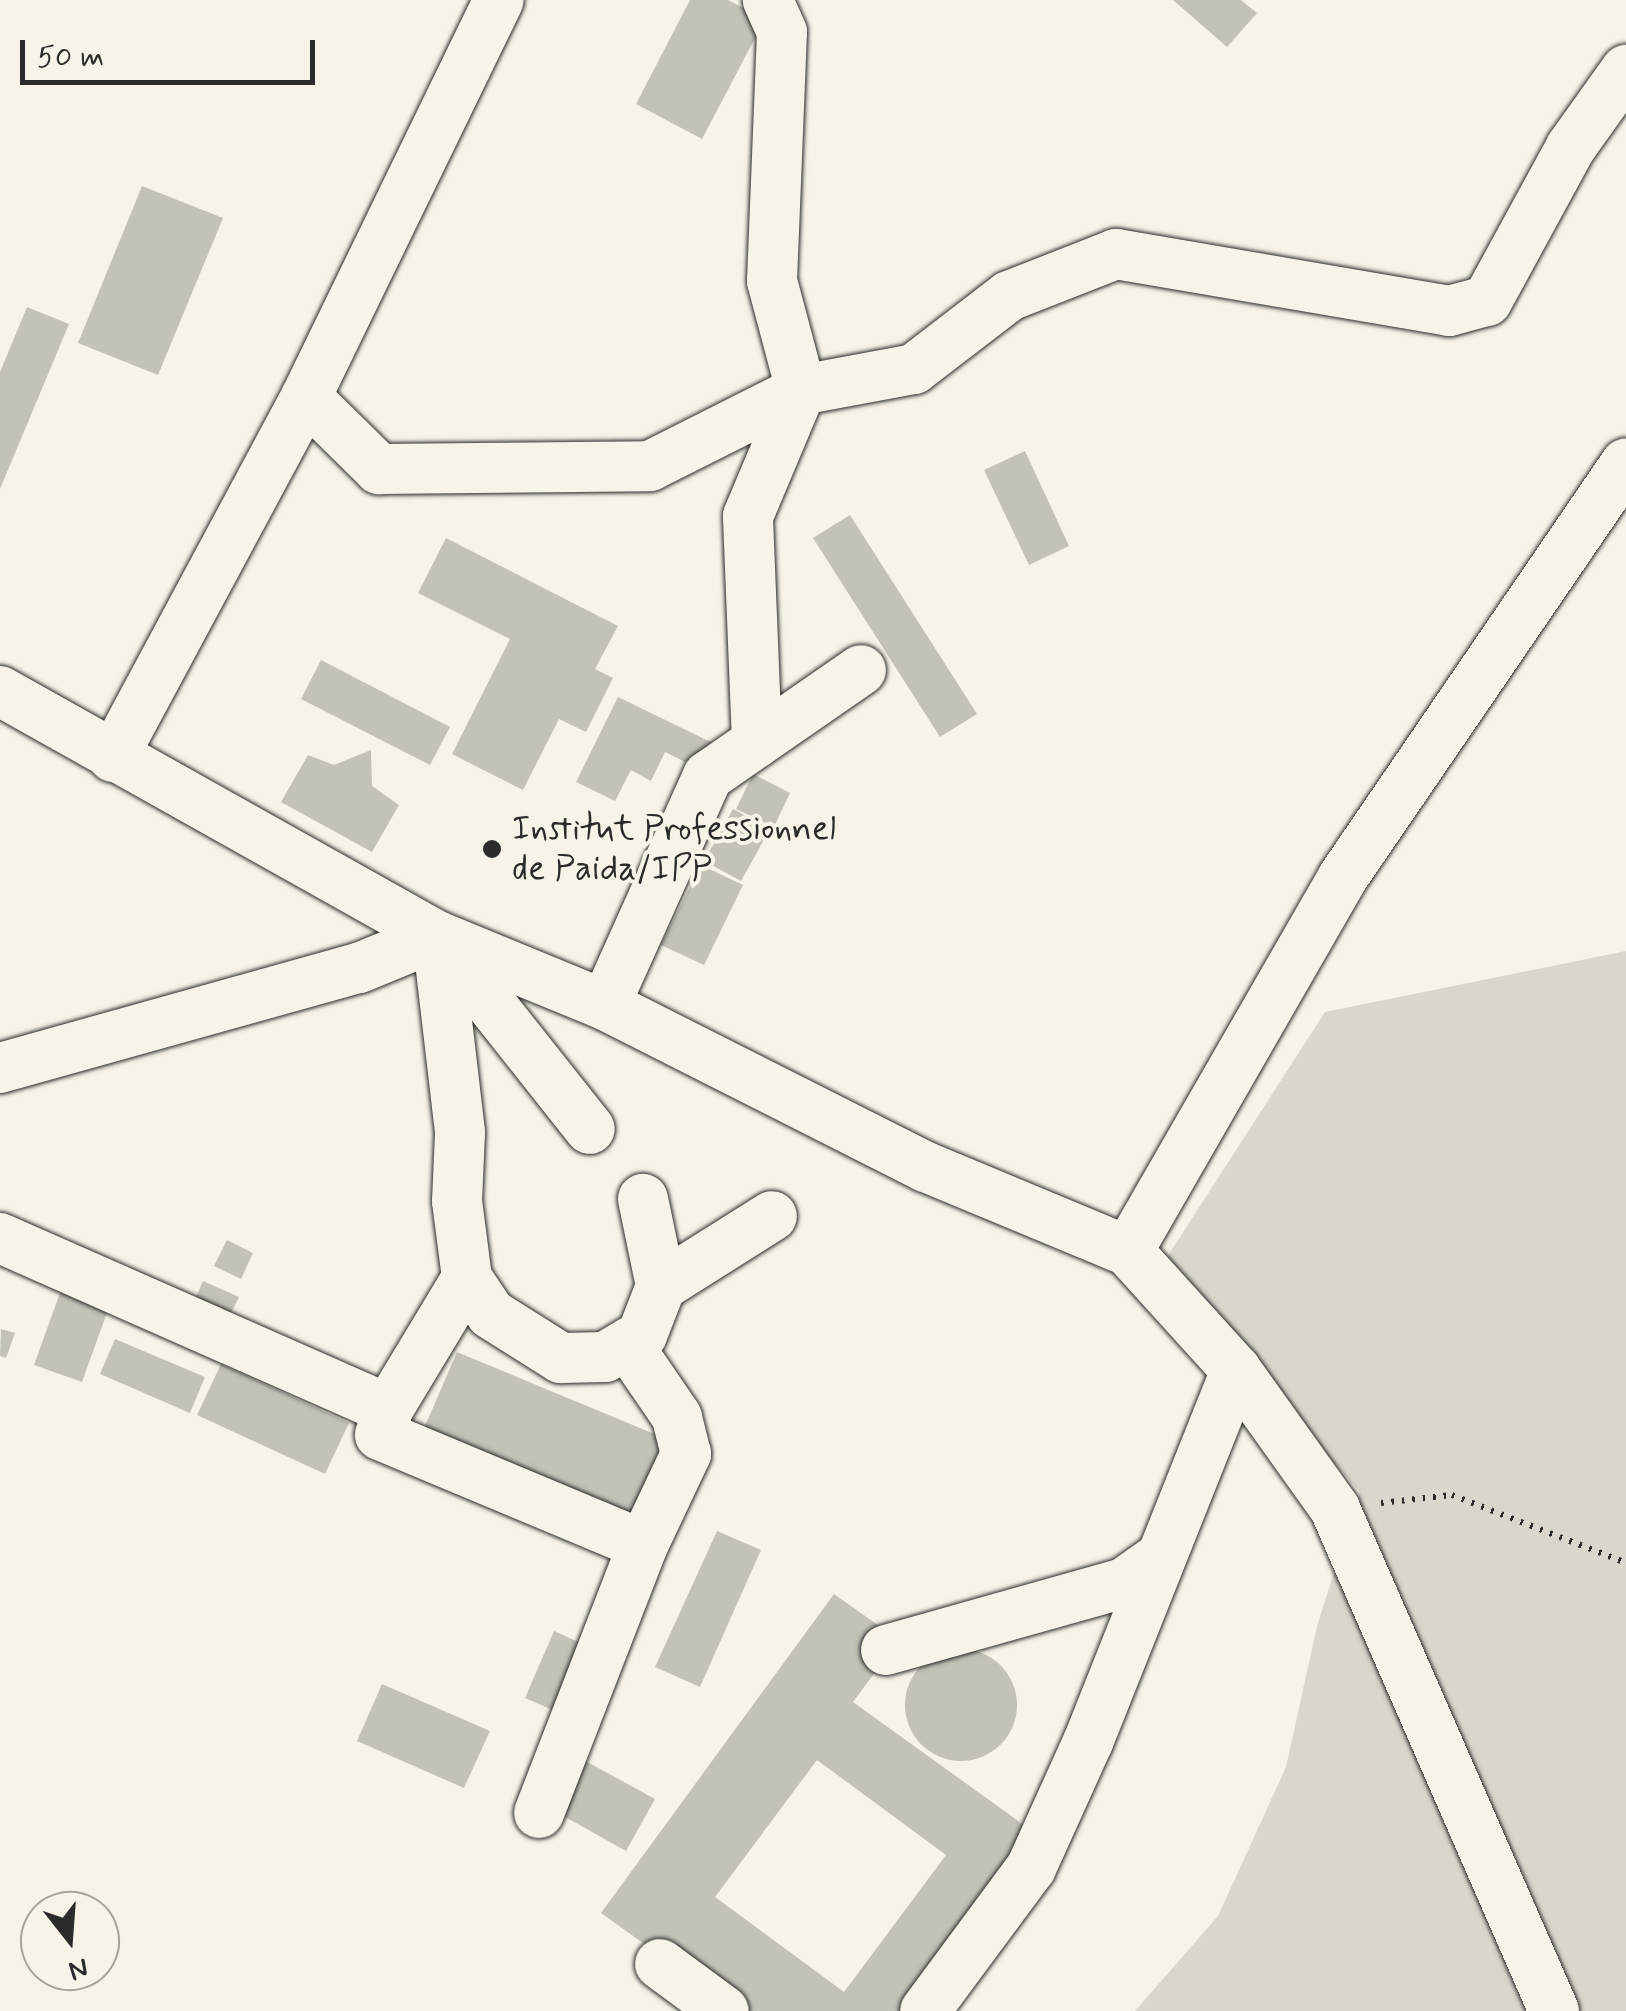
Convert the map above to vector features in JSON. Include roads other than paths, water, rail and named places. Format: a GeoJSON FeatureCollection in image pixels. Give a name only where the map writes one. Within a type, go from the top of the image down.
{"type":"FeatureCollection","features":[{"type":"Feature","properties":{"kind":"street"},"geometry":{"type":"LineString","coordinates":[[113,758],[306,397],[499,0]]}},
{"type":"Feature","properties":{"kind":"street"},"geometry":{"type":"LineString","coordinates":[[756,742],[748,516],[801,390],[772,281],[782,32],[768,0]]}},
{"type":"Feature","properties":{"kind":"street"},"geometry":{"type":"LineString","coordinates":[[306,397],[379,469],[650,466],[801,390],[914,369],[1010,296],[1116,254],[1449,311],[1487,301],[1571,147],[1626,70]]}},
{"type":"Feature","properties":{"kind":"street"},"geometry":{"type":"LineString","coordinates":[[1128,1251],[1343,877],[1626,463]]}},
{"type":"Feature","properties":{"kind":"street"},"geometry":{"type":"LineString","coordinates":[[605,1005],[708,776],[862,670]]}},
{"type":"Feature","properties":{"kind":"street"},"geometry":{"type":"LineString","coordinates":[[0,690],[113,758],[437,936],[605,1005],[926,1167],[1128,1251],[1236,1370],[1335,1509],[1554,2011]]}},
{"type":"Feature","properties":{"kind":"street"},"geometry":{"type":"LineString","coordinates":[[0,1068],[359,968],[437,936]]}},
{"type":"Feature","properties":{"kind":"street"},"geometry":{"type":"LineString","coordinates":[[437,936],[590,1130]]}},
{"type":"Feature","properties":{"kind":"street"},"geometry":{"type":"LineString","coordinates":[[437,936],[460,1133],[457,1201],[467,1278],[491,1314],[562,1358],[605,1357],[642,1335],[661,1286],[642,1198]]}},
{"type":"Feature","properties":{"kind":"street"},"geometry":{"type":"LineString","coordinates":[[661,1286],[772,1216]]}},
{"type":"Feature","properties":{"kind":"street"},"geometry":{"type":"LineString","coordinates":[[0,1238],[388,1409]]}},
{"type":"Feature","properties":{"kind":"street"},"geometry":{"type":"LineString","coordinates":[[467,1278],[388,1409],[380,1434],[643,1545]]}},
{"type":"Feature","properties":{"kind":"street"},"geometry":{"type":"LineString","coordinates":[[538,1813],[643,1545],[686,1454],[677,1417],[627,1344]]}},
{"type":"Feature","properties":{"kind":"street"},"geometry":{"type":"LineString","coordinates":[[926,2011],[1031,1868],[1088,1742],[1236,1370]]}},
{"type":"Feature","properties":{"kind":"street"},"geometry":{"type":"LineString","coordinates":[[886,1650],[1124,1583],[1158,1560]]}},
{"type":"Feature","properties":{"kind":"street"},"geometry":{"type":"LineString","coordinates":[[660,1964],[724,2011]]}},
{"type":"Feature","properties":{"kind":"place","name":"Institut Professionnel de Paida/IPP"},"geometry":{"type":"Point","coordinates":[492,849]}}]}
